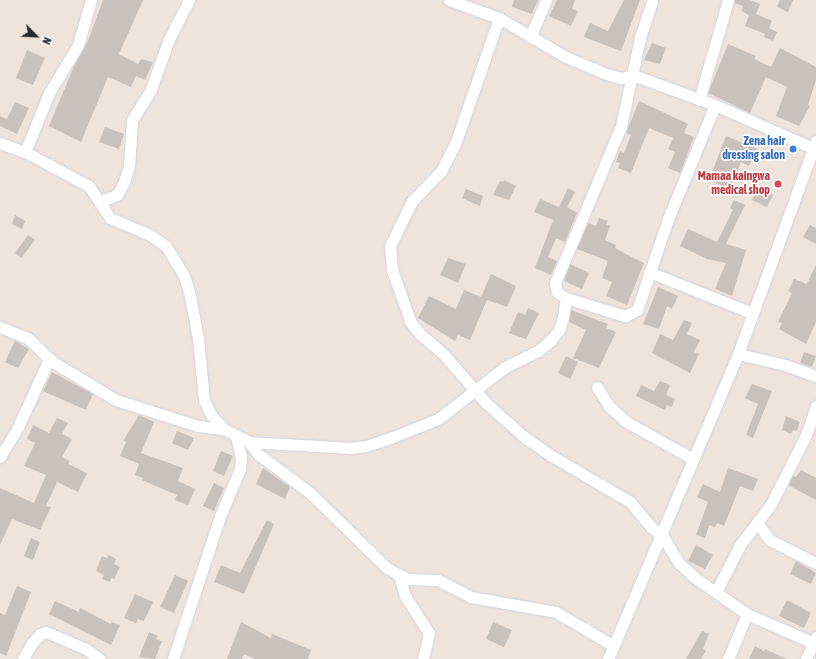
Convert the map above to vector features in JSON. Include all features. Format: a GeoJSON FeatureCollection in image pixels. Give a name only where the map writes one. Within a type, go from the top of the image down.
{"type":"FeatureCollection","features":[{"type":"Feature","properties":{"kind":"street"},"geometry":{"type":"LineString","coordinates":[[24,152],[49,93],[78,45],[91,0]]}},
{"type":"Feature","properties":{"kind":"street"},"geometry":{"type":"LineString","coordinates":[[100,201],[118,195],[124,182],[130,167],[132,120],[151,89],[169,39],[189,0]]}},
{"type":"Feature","properties":{"kind":"street"},"geometry":{"type":"LineString","coordinates":[[450,0],[500,18],[566,57],[610,76],[621,78],[633,74],[815,144],[738,354],[608,659]]}},
{"type":"Feature","properties":{"kind":"street"},"geometry":{"type":"LineString","coordinates":[[530,37],[546,0]]}},
{"type":"Feature","properties":{"kind":"street"},"geometry":{"type":"LineString","coordinates":[[652,0],[626,106],[610,155],[555,283],[557,292],[566,298],[629,315],[637,310],[668,219],[715,105]]}},
{"type":"Feature","properties":{"kind":"street"},"geometry":{"type":"LineString","coordinates":[[699,100],[728,0]]}},
{"type":"Feature","properties":{"kind":"street"},"geometry":{"type":"LineString","coordinates":[[500,18],[455,144],[441,171],[412,200],[396,229],[389,250],[392,270],[414,327],[445,356],[486,403],[524,436],[550,455],[625,498],[651,527],[662,535],[679,563],[694,577],[747,614],[815,641],[806,659]]}},
{"type":"Feature","properties":{"kind":"street"},"geometry":{"type":"LineString","coordinates":[[0,144],[24,152],[89,186],[110,218],[150,235],[163,244],[180,270],[189,291],[197,330],[204,400],[211,415],[224,429],[236,437],[249,442],[310,447],[366,446],[438,419],[477,391],[505,367],[538,351],[550,341],[561,324],[566,298]]}},
{"type":"Feature","properties":{"kind":"street"},"geometry":{"type":"LineString","coordinates":[[649,272],[752,313]]}},
{"type":"Feature","properties":{"kind":"street"},"geometry":{"type":"LineString","coordinates":[[0,327],[29,339],[49,359],[91,387],[124,404],[198,426],[224,429]]}},
{"type":"Feature","properties":{"kind":"street"},"geometry":{"type":"LineString","coordinates":[[738,354],[785,364],[816,376]]}},
{"type":"Feature","properties":{"kind":"street"},"geometry":{"type":"LineString","coordinates":[[0,457],[18,428],[49,359]]}},
{"type":"Feature","properties":{"kind":"street"},"geometry":{"type":"LineString","coordinates":[[597,387],[609,406],[625,421],[693,459]]}},
{"type":"Feature","properties":{"kind":"street"},"geometry":{"type":"LineString","coordinates":[[716,592],[735,554],[771,504],[804,440],[816,406]]}},
{"type":"Feature","properties":{"kind":"street"},"geometry":{"type":"LineString","coordinates":[[173,659],[220,516],[240,469],[241,457],[236,437]]}},
{"type":"Feature","properties":{"kind":"street"},"geometry":{"type":"LineString","coordinates":[[249,442],[258,454],[309,492],[379,561],[399,576],[413,580],[433,578],[471,597],[556,612],[614,646]]}},
{"type":"Feature","properties":{"kind":"street"},"geometry":{"type":"LineString","coordinates":[[758,524],[770,540],[816,563]]}},
{"type":"Feature","properties":{"kind":"street"},"geometry":{"type":"LineString","coordinates":[[399,576],[405,596],[429,633],[423,659]]}},
{"type":"Feature","properties":{"kind":"street"},"geometry":{"type":"LineString","coordinates":[[728,659],[747,614]]}},
{"type":"Feature","properties":{"kind":"street"},"geometry":{"type":"LineString","coordinates":[[23,659],[32,643],[40,634],[46,632],[86,648],[100,659]]}},
{"type":"Feature","properties":{"kind":"building"},"geometry":{"type":"Polygon","coordinates":[[[103,0],[143,0],[119,54],[138,64],[141,59],[153,62],[145,80],[136,76],[131,87],[108,77],[81,142],[49,126],[75,64],[88,41],[103,0]]]}},
{"type":"Feature","properties":{"kind":"building"},"geometry":{"type":"Polygon","coordinates":[[[514,0],[538,0],[532,14],[512,7],[514,0]]]}},
{"type":"Feature","properties":{"kind":"building"},"geometry":{"type":"Polygon","coordinates":[[[557,0],[575,0],[572,9],[578,11],[571,26],[549,16],[557,0]]]}},
{"type":"Feature","properties":{"kind":"building"},"geometry":{"type":"Polygon","coordinates":[[[624,0],[640,0],[621,51],[584,37],[590,23],[608,31],[624,0]]]}},
{"type":"Feature","properties":{"kind":"building"},"geometry":{"type":"Polygon","coordinates":[[[735,0],[750,0],[760,4],[756,14],[772,21],[769,28],[777,32],[773,41],[764,37],[765,34],[745,26],[749,15],[741,11],[743,6],[734,3],[735,0]]]}},
{"type":"Feature","properties":{"kind":"building"},"geometry":{"type":"Polygon","coordinates":[[[780,0],[793,0],[788,12],[777,7],[780,0]]]}},
{"type":"Feature","properties":{"kind":"building"},"geometry":{"type":"Polygon","coordinates":[[[652,43],[666,48],[660,64],[644,60],[652,43]]]}},
{"type":"Feature","properties":{"kind":"building"},"geometry":{"type":"Polygon","coordinates":[[[728,44],[756,56],[754,59],[771,67],[780,48],[816,67],[816,80],[808,105],[810,106],[799,126],[776,116],[787,87],[766,77],[750,113],[708,93],[728,44]]]}},
{"type":"Feature","properties":{"kind":"building"},"geometry":{"type":"Polygon","coordinates":[[[27,50],[45,58],[33,85],[16,78],[27,50]]]}},
{"type":"Feature","properties":{"kind":"building"},"geometry":{"type":"Polygon","coordinates":[[[639,101],[688,124],[684,133],[694,137],[680,173],[668,168],[675,152],[668,149],[673,138],[649,128],[631,173],[618,168],[620,163],[616,162],[620,151],[624,153],[631,135],[626,133],[639,101]]]}},
{"type":"Feature","properties":{"kind":"building"},"geometry":{"type":"Polygon","coordinates":[[[15,102],[29,108],[17,134],[0,126],[0,116],[7,119],[15,102]]]}},
{"type":"Feature","properties":{"kind":"building"},"geometry":{"type":"Polygon","coordinates":[[[105,127],[124,134],[119,149],[99,142],[105,127]]]}},
{"type":"Feature","properties":{"kind":"building"},"geometry":{"type":"Polygon","coordinates":[[[726,136],[757,149],[749,166],[741,162],[729,189],[709,180],[726,136]]]}},
{"type":"Feature","properties":{"kind":"building"},"geometry":{"type":"Polygon","coordinates":[[[504,180],[516,186],[509,200],[493,195],[500,181],[503,182],[504,180]]]}},
{"type":"Feature","properties":{"kind":"building"},"geometry":{"type":"Polygon","coordinates":[[[758,187],[773,195],[767,207],[752,200],[758,187]]]}},
{"type":"Feature","properties":{"kind":"building"},"geometry":{"type":"Polygon","coordinates":[[[568,188],[575,192],[567,207],[577,213],[565,242],[556,238],[548,257],[557,261],[551,275],[535,268],[553,220],[534,212],[540,199],[559,207],[568,188]]]}},
{"type":"Feature","properties":{"kind":"building"},"geometry":{"type":"Polygon","coordinates":[[[466,189],[483,196],[480,206],[462,198],[466,189]]]}},
{"type":"Feature","properties":{"kind":"building"},"geometry":{"type":"Polygon","coordinates":[[[734,200],[745,205],[726,244],[746,250],[732,296],[715,289],[726,263],[707,259],[680,246],[688,229],[717,242],[733,210],[730,208],[734,200]]]}},
{"type":"Feature","properties":{"kind":"building"},"geometry":{"type":"Polygon","coordinates":[[[15,215],[25,221],[22,229],[12,224],[15,215]]]}},
{"type":"Feature","properties":{"kind":"building"},"geometry":{"type":"Polygon","coordinates":[[[599,218],[608,221],[606,224],[610,226],[605,240],[616,245],[615,248],[644,263],[627,305],[606,296],[612,282],[602,278],[608,261],[577,249],[588,223],[596,226],[599,218]]]}},
{"type":"Feature","properties":{"kind":"building"},"geometry":{"type":"Polygon","coordinates":[[[810,225],[816,228],[816,244],[803,237],[810,225]]]}},
{"type":"Feature","properties":{"kind":"building"},"geometry":{"type":"Polygon","coordinates":[[[28,235],[35,240],[21,258],[15,253],[28,235]]]}},
{"type":"Feature","properties":{"kind":"building"},"geometry":{"type":"Polygon","coordinates":[[[448,258],[466,264],[458,283],[440,275],[448,258]]]}},
{"type":"Feature","properties":{"kind":"building"},"geometry":{"type":"Polygon","coordinates":[[[570,264],[589,273],[582,289],[564,281],[570,264]]]}},
{"type":"Feature","properties":{"kind":"building"},"geometry":{"type":"Polygon","coordinates":[[[816,265],[816,322],[806,344],[779,329],[782,323],[778,322],[792,293],[788,291],[794,279],[807,284],[816,265]]]}},
{"type":"Feature","properties":{"kind":"building"},"geometry":{"type":"Polygon","coordinates":[[[491,274],[516,286],[507,307],[487,300],[470,340],[458,335],[455,341],[418,318],[429,296],[456,309],[464,290],[481,297],[491,274]]]}},
{"type":"Feature","properties":{"kind":"building"},"geometry":{"type":"Polygon","coordinates":[[[658,287],[678,296],[672,309],[667,306],[659,329],[643,324],[658,287]]]}},
{"type":"Feature","properties":{"kind":"building"},"geometry":{"type":"Polygon","coordinates":[[[528,308],[539,313],[526,339],[509,333],[518,312],[525,315],[528,308]]]}},
{"type":"Feature","properties":{"kind":"building"},"geometry":{"type":"Polygon","coordinates":[[[571,310],[608,324],[606,328],[616,332],[599,368],[573,358],[586,330],[569,322],[571,310]]]}},
{"type":"Feature","properties":{"kind":"building"},"geometry":{"type":"Polygon","coordinates":[[[684,320],[692,323],[687,334],[700,340],[694,352],[699,354],[690,373],[652,353],[660,334],[673,340],[684,320]]]}},
{"type":"Feature","properties":{"kind":"building"},"geometry":{"type":"Polygon","coordinates":[[[15,341],[29,349],[18,368],[5,362],[15,341]]]}},
{"type":"Feature","properties":{"kind":"building"},"geometry":{"type":"Polygon","coordinates":[[[804,352],[816,356],[812,367],[800,363],[804,352]]]}},
{"type":"Feature","properties":{"kind":"building"},"geometry":{"type":"Polygon","coordinates":[[[566,356],[578,362],[570,379],[558,373],[566,356]]]}},
{"type":"Feature","properties":{"kind":"building"},"geometry":{"type":"Polygon","coordinates":[[[52,372],[93,394],[86,410],[43,391],[52,372]]]}},
{"type":"Feature","properties":{"kind":"building"},"geometry":{"type":"Polygon","coordinates":[[[660,381],[670,385],[666,395],[675,399],[672,407],[667,405],[665,410],[636,396],[641,385],[654,391],[660,381]]]}},
{"type":"Feature","properties":{"kind":"building"},"geometry":{"type":"Polygon","coordinates":[[[752,384],[772,391],[753,438],[746,435],[758,404],[745,398],[752,384]]]}},
{"type":"Feature","properties":{"kind":"building"},"geometry":{"type":"Polygon","coordinates":[[[139,415],[154,422],[141,453],[183,468],[178,481],[195,489],[188,505],[175,500],[177,495],[142,480],[143,478],[135,475],[139,464],[120,456],[126,442],[123,441],[139,415]]]}},
{"type":"Feature","properties":{"kind":"building"},"geometry":{"type":"Polygon","coordinates":[[[786,416],[800,422],[797,431],[793,430],[791,434],[782,430],[786,416]]]}},
{"type":"Feature","properties":{"kind":"building"},"geometry":{"type":"Polygon","coordinates":[[[57,418],[68,423],[62,434],[72,439],[62,457],[70,461],[68,464],[87,473],[78,492],[57,482],[46,506],[51,507],[40,530],[12,519],[0,545],[0,488],[34,503],[46,475],[24,466],[35,443],[27,439],[33,425],[49,433],[57,418]]]}},
{"type":"Feature","properties":{"kind":"building"},"geometry":{"type":"Polygon","coordinates":[[[177,431],[194,438],[188,450],[172,443],[177,431]]]}},
{"type":"Feature","properties":{"kind":"building"},"geometry":{"type":"Polygon","coordinates":[[[221,451],[233,456],[224,476],[213,471],[221,451]]]}},
{"type":"Feature","properties":{"kind":"building"},"geometry":{"type":"Polygon","coordinates":[[[263,468],[290,487],[285,499],[256,484],[263,468]]]}},
{"type":"Feature","properties":{"kind":"building"},"geometry":{"type":"Polygon","coordinates":[[[728,468],[758,479],[753,491],[740,486],[724,526],[717,523],[715,527],[709,525],[705,538],[696,535],[708,502],[697,497],[703,484],[720,492],[728,468]]]}},
{"type":"Feature","properties":{"kind":"building"},"geometry":{"type":"Polygon","coordinates":[[[801,470],[816,478],[816,500],[788,485],[793,476],[796,477],[801,470]]]}},
{"type":"Feature","properties":{"kind":"building"},"geometry":{"type":"Polygon","coordinates":[[[214,483],[224,488],[214,511],[203,506],[214,483]]]}},
{"type":"Feature","properties":{"kind":"building"},"geometry":{"type":"Polygon","coordinates":[[[267,520],[274,524],[244,594],[214,582],[221,565],[240,573],[267,520]]]}},
{"type":"Feature","properties":{"kind":"building"},"geometry":{"type":"Polygon","coordinates":[[[31,538],[40,542],[33,560],[24,556],[31,538]]]}},
{"type":"Feature","properties":{"kind":"building"},"geometry":{"type":"Polygon","coordinates":[[[696,545],[713,555],[705,569],[688,561],[696,545]]]}},
{"type":"Feature","properties":{"kind":"building"},"geometry":{"type":"Polygon","coordinates":[[[109,555],[116,559],[114,564],[120,567],[114,579],[111,578],[110,582],[102,579],[104,575],[96,571],[102,556],[107,558],[109,555]]]}},
{"type":"Feature","properties":{"kind":"building"},"geometry":{"type":"Polygon","coordinates":[[[796,561],[816,573],[811,584],[790,574],[796,561]]]}},
{"type":"Feature","properties":{"kind":"building"},"geometry":{"type":"Polygon","coordinates":[[[175,575],[188,581],[174,613],[160,607],[175,575]]]}},
{"type":"Feature","properties":{"kind":"building"},"geometry":{"type":"Polygon","coordinates":[[[17,586],[31,592],[6,656],[0,653],[0,613],[5,615],[17,586]]]}},
{"type":"Feature","properties":{"kind":"building"},"geometry":{"type":"Polygon","coordinates":[[[135,594],[153,602],[144,621],[138,619],[136,623],[124,618],[135,594]]]}},
{"type":"Feature","properties":{"kind":"building"},"geometry":{"type":"Polygon","coordinates":[[[787,600],[811,613],[804,628],[779,616],[787,600]]]}},
{"type":"Feature","properties":{"kind":"building"},"geometry":{"type":"Polygon","coordinates":[[[55,601],[79,612],[80,608],[111,624],[112,622],[120,625],[111,645],[49,614],[55,601]]]}},
{"type":"Feature","properties":{"kind":"building"},"geometry":{"type":"Polygon","coordinates":[[[241,622],[271,638],[272,634],[311,650],[308,659],[255,659],[244,654],[242,659],[227,659],[241,622]]]}},
{"type":"Feature","properties":{"kind":"building"},"geometry":{"type":"Polygon","coordinates":[[[493,622],[512,630],[504,647],[486,639],[493,622]]]}},
{"type":"Feature","properties":{"kind":"building"},"geometry":{"type":"Polygon","coordinates":[[[702,631],[709,634],[703,649],[706,651],[701,659],[686,659],[702,631]]]}},
{"type":"Feature","properties":{"kind":"building"},"geometry":{"type":"Polygon","coordinates":[[[149,632],[158,636],[156,639],[162,641],[155,659],[139,657],[149,632]]]}},
{"type":"Feature","properties":{"kind":"building"},"geometry":{"type":"Polygon","coordinates":[[[755,646],[764,651],[765,649],[787,659],[749,659],[755,646]]]}},
{"type":"Feature","properties":{"kind":"place","name":"Zena hair dressing salon"},"geometry":{"type":"Point","coordinates":[793,149]}},
{"type":"Feature","properties":{"kind":"place","name":"Mamaa kaingwa medical shop"},"geometry":{"type":"Point","coordinates":[778,184]}}]}
